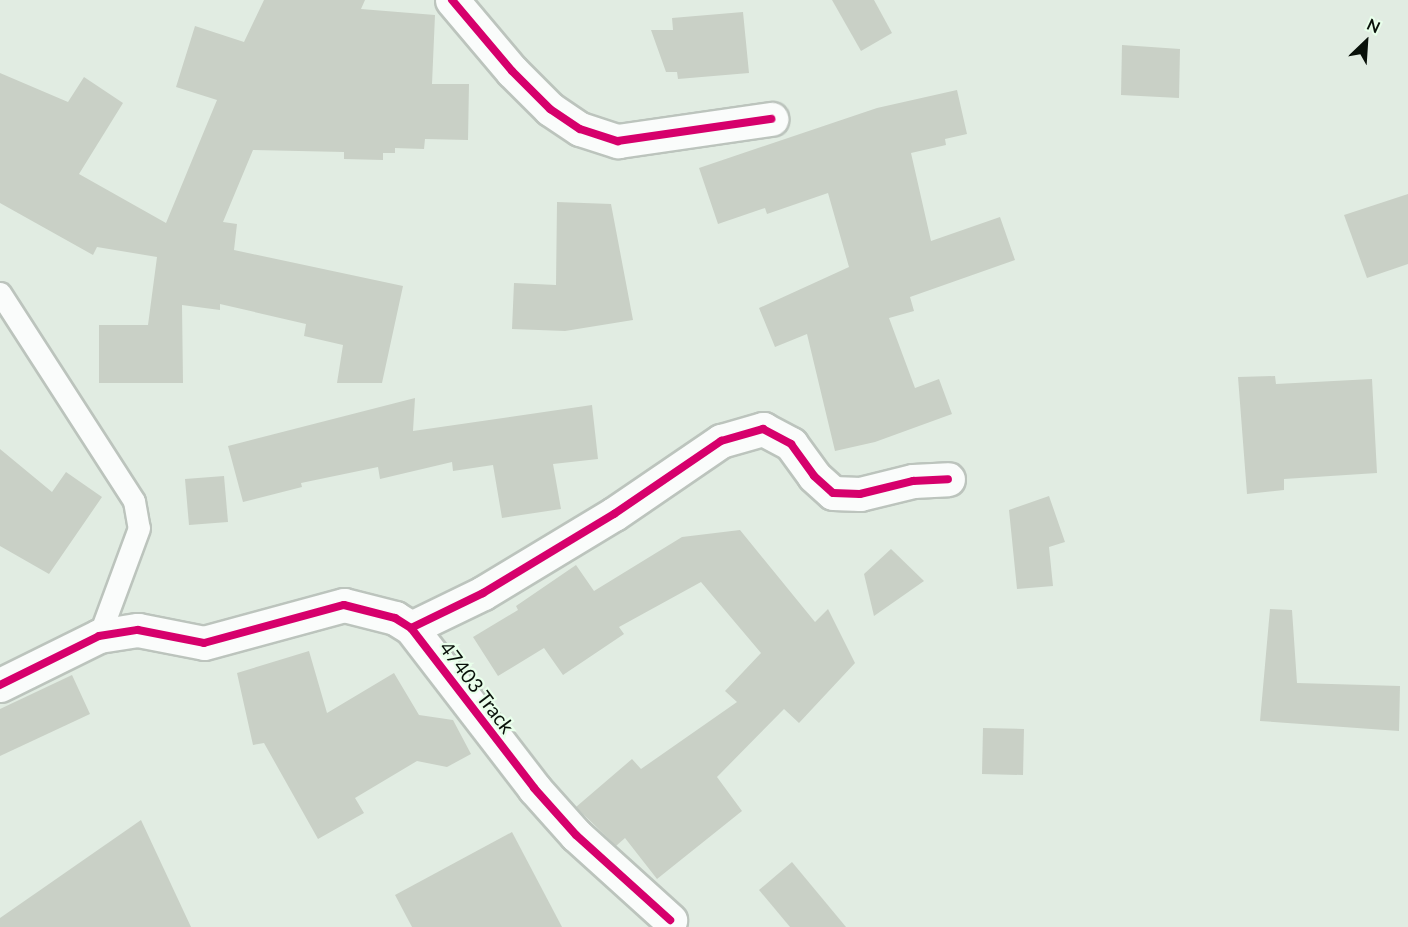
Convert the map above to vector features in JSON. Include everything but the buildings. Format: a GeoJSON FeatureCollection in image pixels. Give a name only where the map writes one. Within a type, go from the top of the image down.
{"type":"FeatureCollection","features":[{"type":"Feature","properties":{"kind":"street"},"geometry":{"type":"LineString","coordinates":[[452,0],[527,87],[550,109],[580,129],[618,141],[771,119]]}},
{"type":"Feature","properties":{"kind":"street"},"geometry":{"type":"LineString","coordinates":[[411,628],[524,568],[721,441],[763,429],[791,444],[833,493],[860,494],[913,481],[948,479]]}},
{"type":"Feature","properties":{"kind":"street","name":"47403 Track"},"geometry":{"type":"LineString","coordinates":[[0,685],[99,636],[138,630],[204,643],[344,605],[395,618],[411,628],[534,788],[623,881],[670,920]]}},
{"type":"Feature","properties":{"kind":"lane"},"geometry":{"type":"LineString","coordinates":[[0,293],[134,501],[140,528],[99,636]]}},
{"type":"Feature","properties":{"kind":"cycle path"},"geometry":{"type":"LineString","coordinates":[[452,0],[512,71],[550,109],[580,129],[618,141],[771,119]]}},
{"type":"Feature","properties":{"kind":"cycle path"},"geometry":{"type":"LineString","coordinates":[[411,628],[483,593],[614,514],[721,441],[763,429],[791,444],[814,476],[833,493],[860,494],[913,481],[948,479]]}},
{"type":"Feature","properties":{"kind":"cycle path"},"geometry":{"type":"LineString","coordinates":[[0,685],[99,636],[138,630],[204,643],[344,605],[395,618],[411,628],[534,788],[576,835],[670,920]]}}]}
